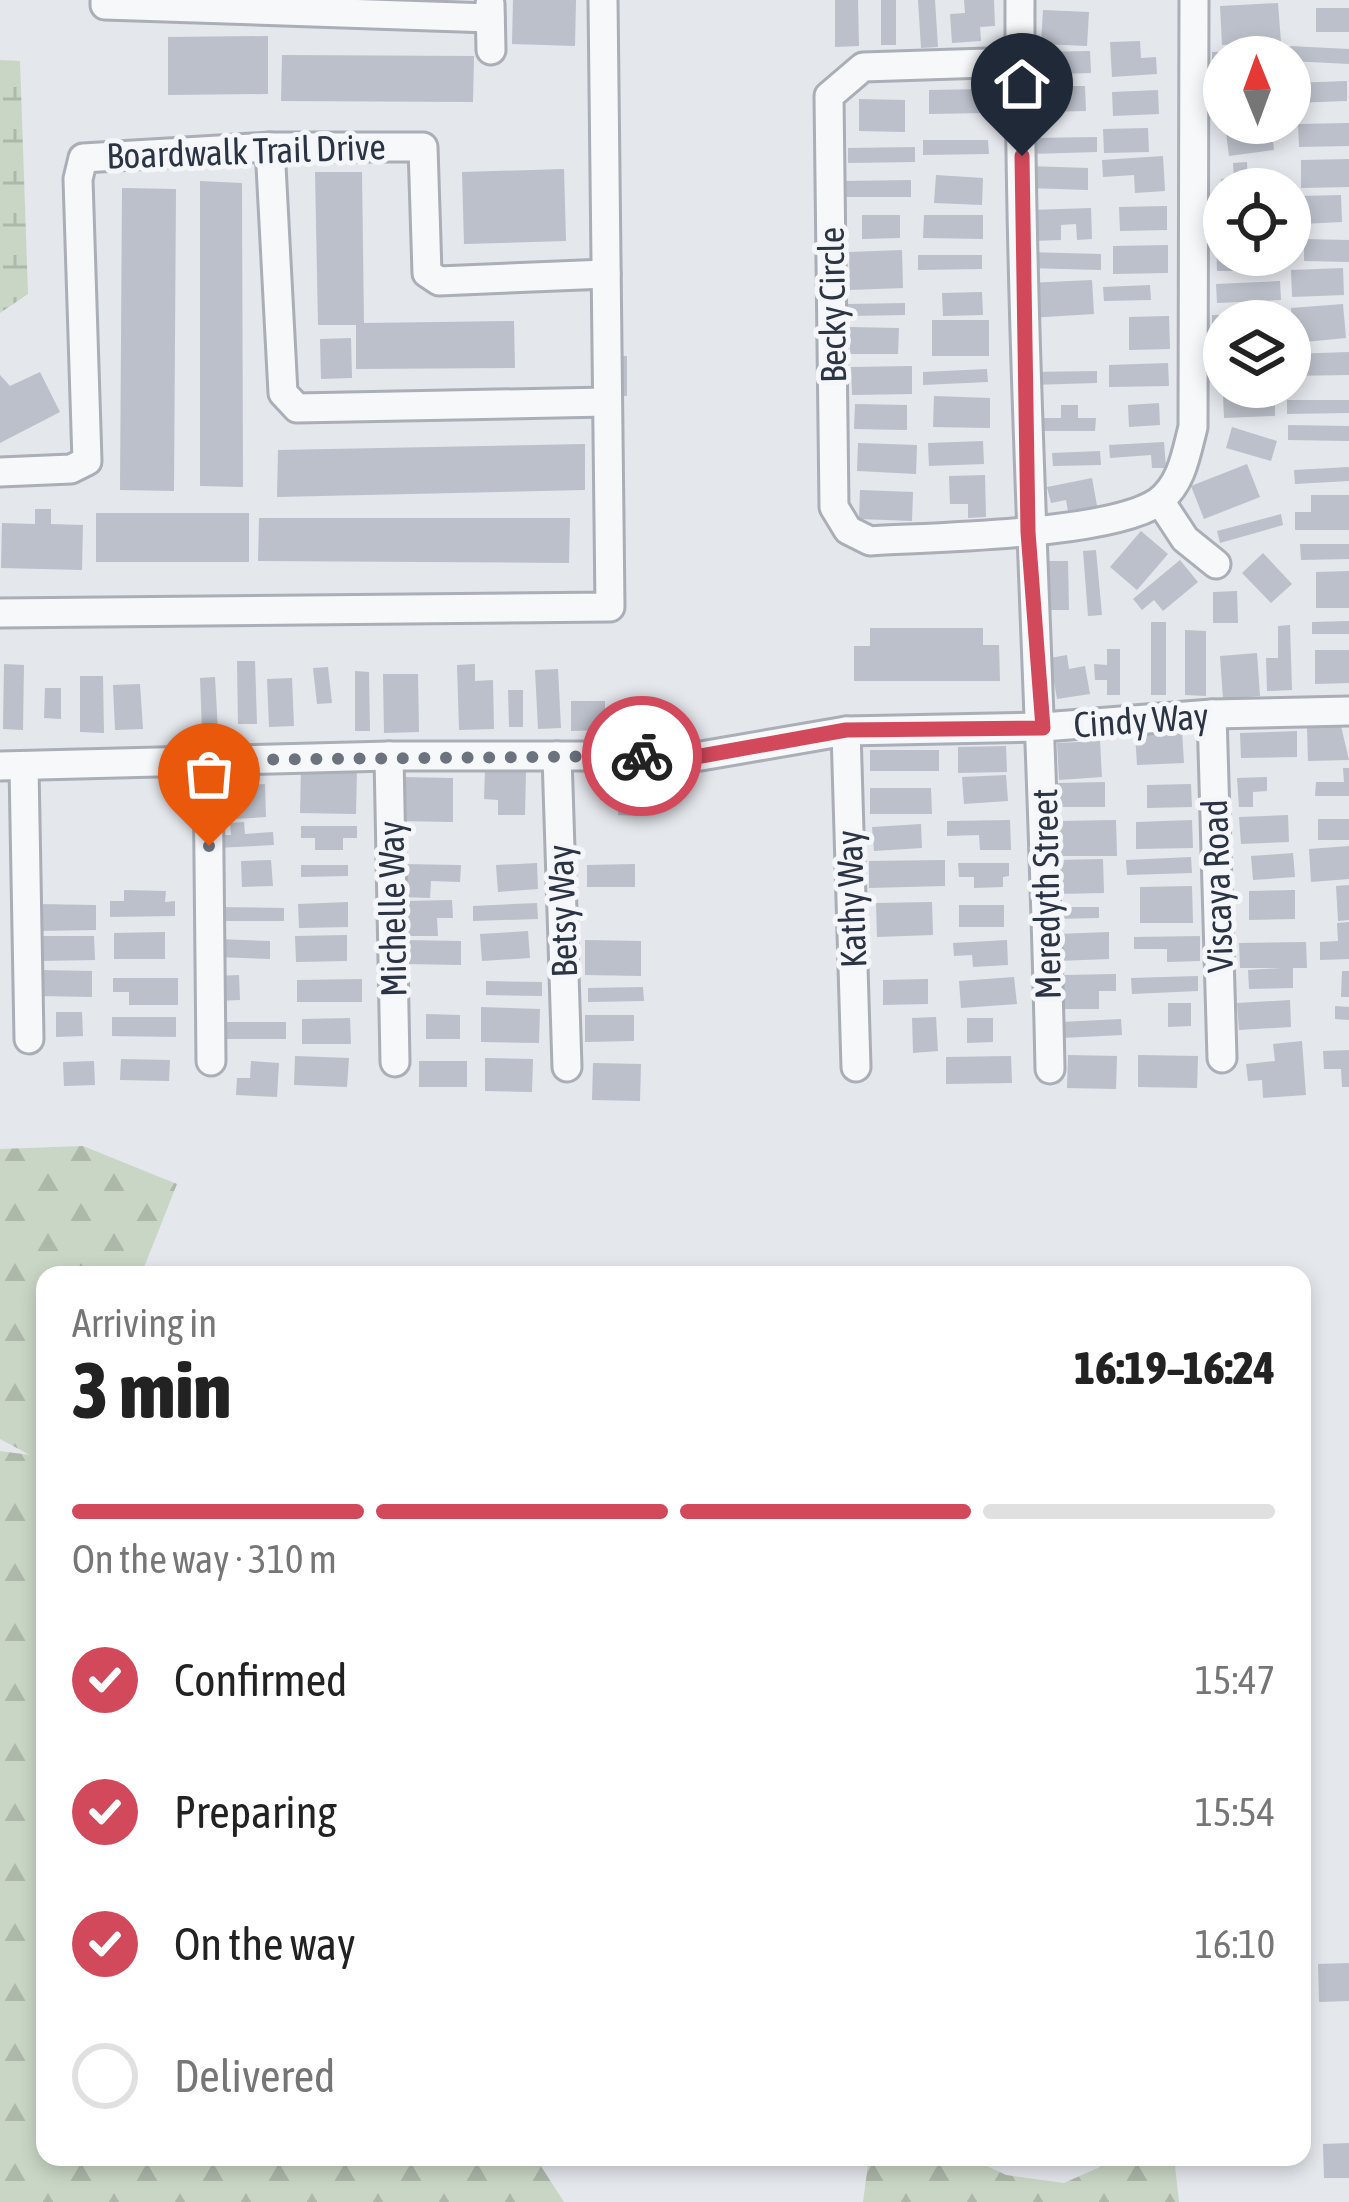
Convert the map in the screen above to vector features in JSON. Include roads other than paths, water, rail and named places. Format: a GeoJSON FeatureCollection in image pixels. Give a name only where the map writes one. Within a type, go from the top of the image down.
{"type":"FeatureCollection","features":[{"type":"Feature","properties":{"kind":"street"},"geometry":{"type":"LineString","coordinates":[[105,0],[105,5],[490,9],[490,50]]}},
{"type":"Feature","properties":{"kind":"street"},"geometry":{"type":"LineString","coordinates":[[0,613],[610,607],[603,0]]}},
{"type":"Feature","properties":{"kind":"street","name":"Meredyth Street"},"geometry":{"type":"LineString","coordinates":[[1020,0],[1028,532],[1043,728],[1050,1070]]}},
{"type":"Feature","properties":{"kind":"street"},"geometry":{"type":"LineString","coordinates":[[1028,532],[1133,513],[1160,501],[1181,476],[1192,427],[1194,0]]}},
{"type":"Feature","properties":{"kind":"street","name":"Becky Circle"},"geometry":{"type":"LineString","coordinates":[[1020,62],[863,67],[829,96],[834,507],[848,530],[870,541],[1028,532]]}},
{"type":"Feature","properties":{"kind":"street"},"geometry":{"type":"LineString","coordinates":[[270,147],[283,394],[297,408],[607,403]]}},
{"type":"Feature","properties":{"kind":"street","name":"Boardwalk Trail Drive"},"geometry":{"type":"LineString","coordinates":[[0,472],[70,469],[87,461],[78,179],[83,158],[270,147],[423,147],[427,273],[440,281],[606,274]]}},
{"type":"Feature","properties":{"kind":"street"},"geometry":{"type":"LineString","coordinates":[[1160,501],[1185,539],[1216,564]]}},
{"type":"Feature","properties":{"kind":"street","name":"Cindy Way"},"geometry":{"type":"LineString","coordinates":[[12,766],[388,756],[701,756],[846,730],[1043,728],[1213,714],[1349,711]]}},
{"type":"Feature","properties":{"kind":"street","name":"Viscaya Road"},"geometry":{"type":"LineString","coordinates":[[1213,714],[1222,1058]]}},
{"type":"Feature","properties":{"kind":"street","name":"Kathy Way"},"geometry":{"type":"LineString","coordinates":[[846,730],[856,1067]]}},
{"type":"Feature","properties":{"kind":"street","name":"Michelle Way"},"geometry":{"type":"LineString","coordinates":[[388,756],[395,1062]]}},
{"type":"Feature","properties":{"kind":"street","name":"Betsy Way"},"geometry":{"type":"LineString","coordinates":[[557,756],[567,1067]]}},
{"type":"Feature","properties":{"kind":"street"},"geometry":{"type":"LineString","coordinates":[[208,760],[211,1061]]}},
{"type":"Feature","properties":{"kind":"street"},"geometry":{"type":"LineString","coordinates":[[12,766],[29,1039]]}}]}
